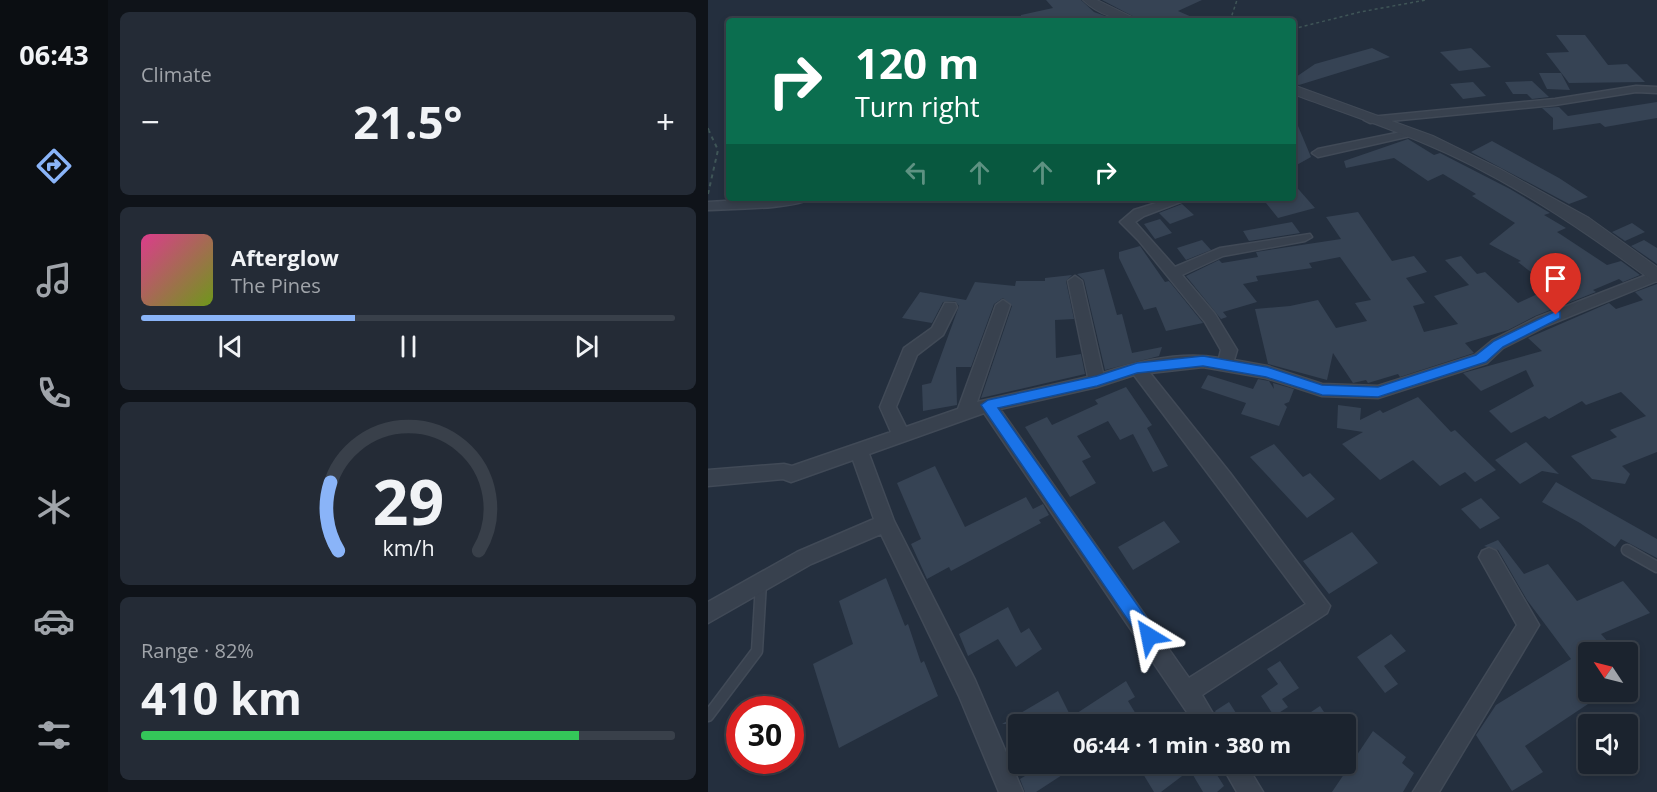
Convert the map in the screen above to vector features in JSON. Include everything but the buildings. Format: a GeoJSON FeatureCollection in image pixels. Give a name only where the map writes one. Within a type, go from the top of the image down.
{"type":"FeatureCollection","features":[{"type":"Feature","properties":{"kind":"street"},"geometry":{"type":"LineString","coordinates":[[1089,0],[1105,10],[1126,18]]}},
{"type":"Feature","properties":{"kind":"street"},"geometry":{"type":"LineString","coordinates":[[1370,120],[1555,102],[1636,89],[1657,90]]}},
{"type":"Feature","properties":{"kind":"street"},"geometry":{"type":"LineString","coordinates":[[1296,90],[1370,120],[1411,133],[1494,172],[1583,222],[1657,276]]}},
{"type":"Feature","properties":{"kind":"street"},"geometry":{"type":"LineString","coordinates":[[1318,153],[1411,133]]}},
{"type":"Feature","properties":{"kind":"street"},"geometry":{"type":"LineString","coordinates":[[708,206],[770,204],[787,201]]}},
{"type":"Feature","properties":{"kind":"street"},"geometry":{"type":"LineString","coordinates":[[1176,201],[1138,213],[1127,222],[1144,238],[1210,318],[1229,350],[1225,364]]}},
{"type":"Feature","properties":{"kind":"street"},"geometry":{"type":"LineString","coordinates":[[1173,274],[1220,252],[1305,237]]}},
{"type":"Feature","properties":{"kind":"street"},"geometry":{"type":"LineString","coordinates":[[708,478],[784,471],[791,474],[988,405],[1097,381],[1137,368],[1203,361],[1267,372],[1322,390],[1378,392],[1481,359],[1498,344],[1540,322],[1657,276]]}},
{"type":"Feature","properties":{"kind":"street"},"geometry":{"type":"LineString","coordinates":[[1075,281],[1097,381]]}},
{"type":"Feature","properties":{"kind":"street"},"geometry":{"type":"LineString","coordinates":[[965,413],[1003,304]]}},
{"type":"Feature","properties":{"kind":"street"},"geometry":{"type":"LineString","coordinates":[[902,434],[888,407],[910,352],[938,331],[950,307]]}},
{"type":"Feature","properties":{"kind":"street"},"geometry":{"type":"LineString","coordinates":[[1137,368],[1224,478],[1320,606],[1187,692]]}},
{"type":"Feature","properties":{"kind":"street"},"geometry":{"type":"LineString","coordinates":[[988,405],[1201,714]]}},
{"type":"Feature","properties":{"kind":"street"},"geometry":{"type":"LineString","coordinates":[[858,450],[885,524],[967,688],[1011,792]]}},
{"type":"Feature","properties":{"kind":"street"},"geometry":{"type":"LineString","coordinates":[[708,613],[804,558],[885,524]]}},
{"type":"Feature","properties":{"kind":"street"},"geometry":{"type":"LineString","coordinates":[[1425,792],[1529,625],[1490,557]]}},
{"type":"Feature","properties":{"kind":"street"},"geometry":{"type":"LineString","coordinates":[[1239,774],[1251,792]]}},
{"type":"Feature","properties":{"kind":"lane"},"geometry":{"type":"LineString","coordinates":[[1627,550],[1657,567]]}},
{"type":"Feature","properties":{"kind":"lane"},"geometry":{"type":"LineString","coordinates":[[708,716],[757,651],[761,583]]}},
{"type":"Feature","properties":{"kind":"path"},"geometry":{"type":"LineString","coordinates":[[1231,18],[1237,0]]}},
{"type":"Feature","properties":{"kind":"path"},"geometry":{"type":"LineString","coordinates":[[1296,28],[1360,12],[1426,0]]}},
{"type":"Feature","properties":{"kind":"path"},"geometry":{"type":"LineString","coordinates":[[708,128],[718,150],[708,194]]}},
{"type":"Feature","properties":{"kind":"route"},"geometry":{"type":"LineString","coordinates":[[1149,636],[988,405],[1097,381],[1137,368],[1203,361],[1267,372],[1322,390],[1341,393],[1378,392],[1481,359],[1498,344],[1556,315]]}}]}
